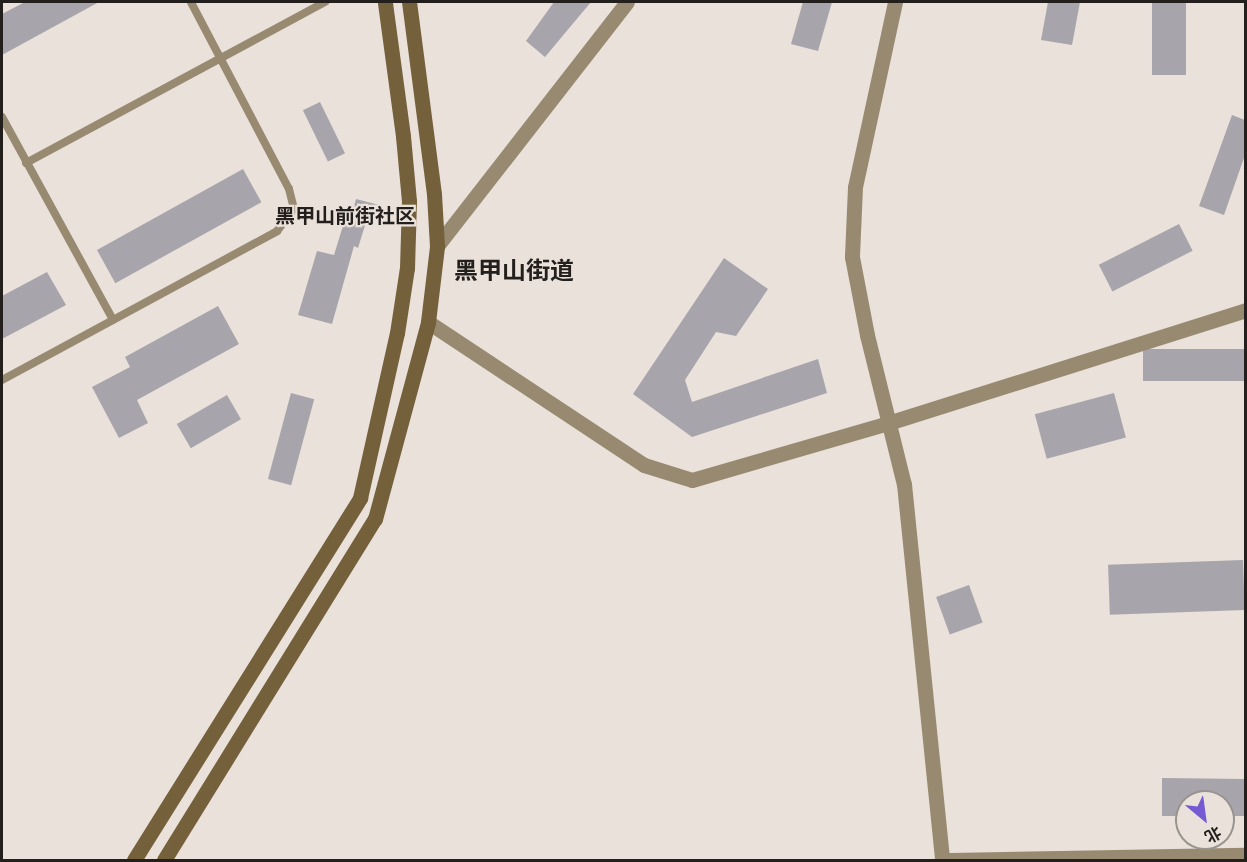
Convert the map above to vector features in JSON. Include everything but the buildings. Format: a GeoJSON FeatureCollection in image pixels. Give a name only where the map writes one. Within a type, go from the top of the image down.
{"type":"FeatureCollection","features":[{"type":"Feature","properties":{"kind":"street"},"geometry":{"type":"LineString","coordinates":[[134,861],[360,498],[397,333],[407,268],[409,201],[404,136],[385,2]]}},
{"type":"Feature","properties":{"kind":"street"},"geometry":{"type":"LineString","coordinates":[[164,861],[375,519],[428,322],[437,246],[434,194],[409,2]]}},
{"type":"Feature","properties":{"kind":"street"},"geometry":{"type":"LineString","coordinates":[[437,246],[627,2]]}},
{"type":"Feature","properties":{"kind":"street"},"geometry":{"type":"LineString","coordinates":[[896,2],[855,187],[852,256],[888,423],[904,484],[942,861]]}},
{"type":"Feature","properties":{"kind":"street"},"geometry":{"type":"LineString","coordinates":[[428,322],[644,465],[692,480],[888,423],[1245,310]]}},
{"type":"Feature","properties":{"kind":"street"},"geometry":{"type":"LineString","coordinates":[[950,861],[1245,855]]}},
{"type":"Feature","properties":{"kind":"lane"},"geometry":{"type":"LineString","coordinates":[[2,380],[277,231],[294,209],[289,189],[191,2]]}},
{"type":"Feature","properties":{"kind":"lane"},"geometry":{"type":"LineString","coordinates":[[26,163],[325,2]]}},
{"type":"Feature","properties":{"kind":"lane"},"geometry":{"type":"LineString","coordinates":[[2,117],[113,320]]}},
{"type":"Feature","properties":{"kind":"district","name":"黑甲山前街社区"},"geometry":{"type":"Point","coordinates":[345,216]}},
{"type":"Feature","properties":{"kind":"district","name":"黑甲山街道"},"geometry":{"type":"Point","coordinates":[514,272]}}]}
